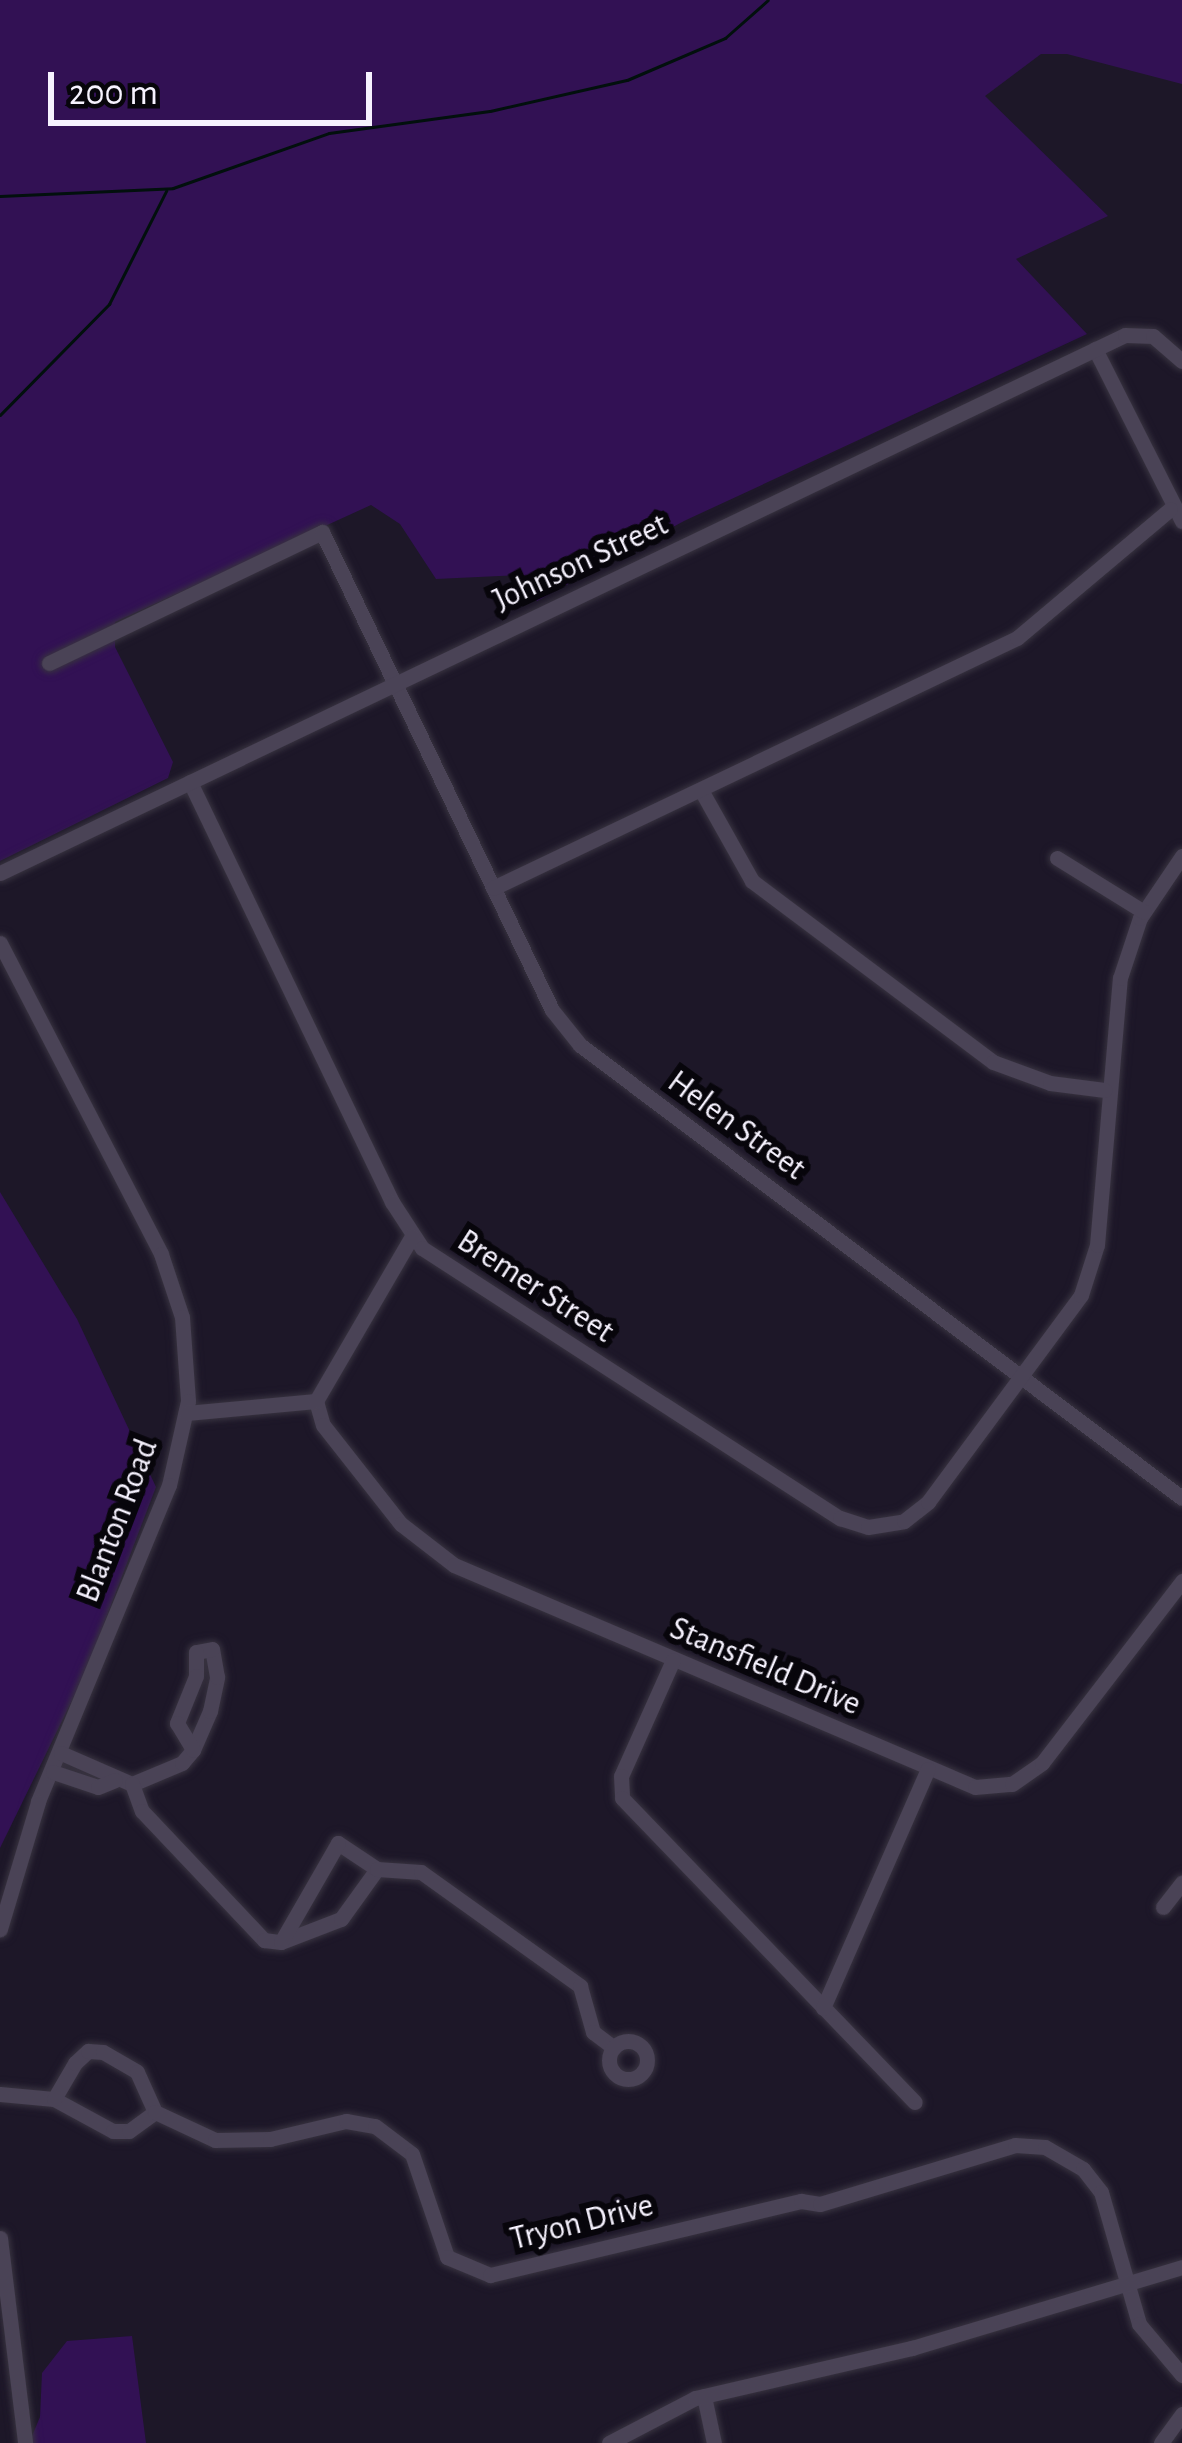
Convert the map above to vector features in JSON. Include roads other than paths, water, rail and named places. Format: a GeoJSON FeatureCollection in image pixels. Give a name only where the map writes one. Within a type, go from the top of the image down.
{"type":"FeatureCollection","features":[{"type":"Feature","properties":{"kind":"street","name":"Johnson Street"},"geometry":{"type":"LineString","coordinates":[[0,873],[1095,350],[1143,333],[1182,361]]}},
{"type":"Feature","properties":{"kind":"street"},"geometry":{"type":"LineString","coordinates":[[493,888],[1017,638],[1176,515],[1095,350]]}},
{"type":"Feature","properties":{"kind":"street","name":"Helen Street"},"geometry":{"type":"LineString","coordinates":[[49,663],[322,532],[553,1010],[580,1045],[1182,1498]]}},
{"type":"Feature","properties":{"kind":"street","name":"Bremer Street"},"geometry":{"type":"LineString","coordinates":[[190,782],[412,1236],[433,1258],[840,1518],[868,1527],[904,1521],[928,1502],[1024,1375]]}},
{"type":"Feature","properties":{"kind":"street"},"geometry":{"type":"LineString","coordinates":[[701,790],[752,881],[993,1063],[1050,1083],[1105,1090]]}},
{"type":"Feature","properties":{"kind":"street"},"geometry":{"type":"LineString","coordinates":[[1024,1375],[1070,1314],[1095,1252],[1114,1004],[1144,912],[1182,856]]}},
{"type":"Feature","properties":{"kind":"street"},"geometry":{"type":"LineString","coordinates":[[1057,858],[1144,912]]}},
{"type":"Feature","properties":{"kind":"street","name":"Blanton Road"},"geometry":{"type":"LineString","coordinates":[[0,943],[161,1253],[185,1340],[186,1413],[169,1485],[53,1772],[0,1929]]}},
{"type":"Feature","properties":{"kind":"street"},"geometry":{"type":"LineString","coordinates":[[186,1413],[316,1400],[412,1236]]}},
{"type":"Feature","properties":{"kind":"street","name":"Stansfield Drive"},"geometry":{"type":"LineString","coordinates":[[316,1400],[323,1425],[401,1524],[435,1553],[928,1769],[990,1789],[1031,1773],[1182,1581]]}},
{"type":"Feature","properties":{"kind":"street"},"geometry":{"type":"LineString","coordinates":[[53,1772],[98,1787],[182,1763],[194,1750],[218,1677],[212,1649],[196,1652],[196,1676],[177,1723],[194,1750]]}},
{"type":"Feature","properties":{"kind":"street"},"geometry":{"type":"LineString","coordinates":[[673,1660],[621,1776],[622,1798],[915,2102]]}},
{"type":"Feature","properties":{"kind":"street"},"geometry":{"type":"LineString","coordinates":[[61,1753],[123,1782],[142,1811],[258,1937],[280,1942],[341,1919],[377,1869]]}},
{"type":"Feature","properties":{"kind":"street"},"geometry":{"type":"LineString","coordinates":[[823,2008],[928,1769]]}},
{"type":"Feature","properties":{"kind":"street"},"geometry":{"type":"LineString","coordinates":[[280,1942],[338,1843],[377,1869],[421,1872],[580,1986],[593,2032],[614,2048]]}},
{"type":"Feature","properties":{"kind":"street"},"geometry":{"type":"LineString","coordinates":[[1163,1907],[1182,1882]]}},
{"type":"Feature","properties":{"kind":"street"},"geometry":{"type":"LineString","coordinates":[[0,2094],[55,2098],[113,2131],[129,2131],[155,2112],[137,2072],[103,2051],[75,2062],[55,2098]]}},
{"type":"Feature","properties":{"kind":"street","name":"Tryon Drive"},"geometry":{"type":"LineString","coordinates":[[155,2112],[215,2140],[269,2139],[346,2121],[395,2135],[412,2154],[447,2257],[490,2275],[801,2200],[820,2204],[1015,2145],[1045,2146],[1083,2168],[1101,2192],[1145,2337],[1182,2375]]}},
{"type":"Feature","properties":{"kind":"street"},"geometry":{"type":"LineString","coordinates":[[0,2238],[25,2443]]}},
{"type":"Feature","properties":{"kind":"street"},"geometry":{"type":"LineString","coordinates":[[609,2443],[704,2396],[912,2348],[1182,2267]]}},
{"type":"Feature","properties":{"kind":"street"},"geometry":{"type":"LineString","coordinates":[[704,2396],[714,2443]]}},
{"type":"Feature","properties":{"kind":"street"},"geometry":{"type":"LineString","coordinates":[[1161,2443],[1182,2414]]}},
{"type":"Feature","properties":{"kind":"waterway"},"geometry":{"type":"LineString","coordinates":[[0,196],[173,188],[329,133],[490,111],[627,80],[725,38],[768,0]]}},
{"type":"Feature","properties":{"kind":"waterway"},"geometry":{"type":"LineString","coordinates":[[0,415],[109,304],[166,191]]}}]}
